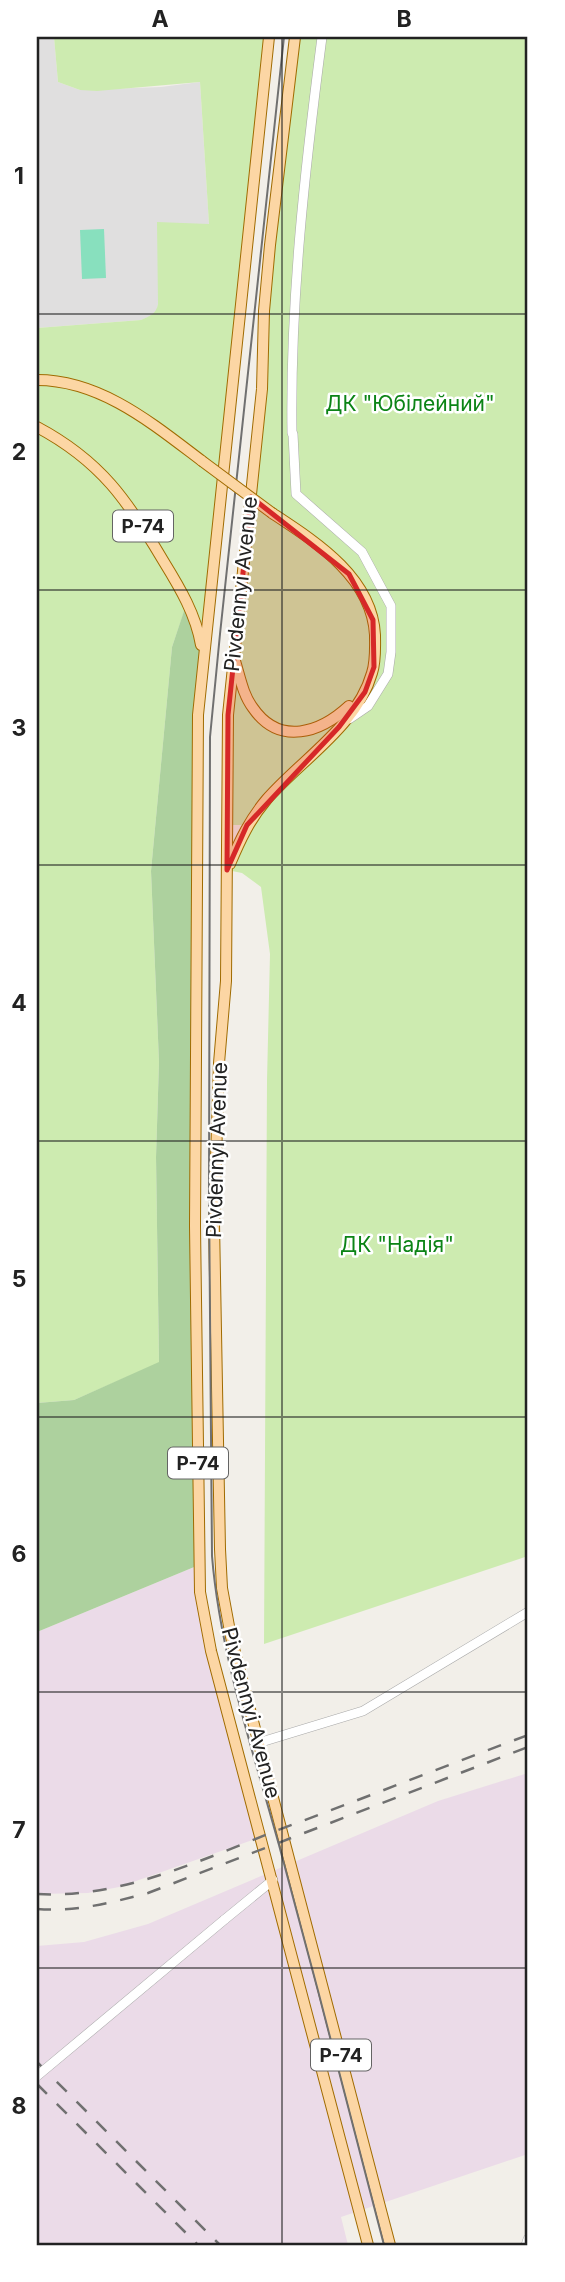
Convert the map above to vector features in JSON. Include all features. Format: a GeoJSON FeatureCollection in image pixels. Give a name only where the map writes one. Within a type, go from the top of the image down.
{"type":"FeatureCollection","features":[{"type":"Feature","properties":{"kind":"main road","name":"Pivdennyi Avenue"},"geometry":{"type":"LineString","coordinates":[[269,37],[198,715],[195,1226],[200,1592],[211,1651],[368,2245]]}},
{"type":"Feature","properties":{"kind":"main road","name":"Pivdennyi Avenue"},"geometry":{"type":"LineString","coordinates":[[295,37],[270,245],[261,389],[228,715],[226,981],[219,1063],[214,1223],[220,1549],[226,1617],[390,2245]]}},
{"type":"Feature","properties":{"kind":"main road","name":"Р-74"},"geometry":{"type":"LineString","coordinates":[[37,380],[62,383],[110,398],[153,424],[335,559],[362,592],[371,612],[374,667],[369,682],[339,727],[267,799],[247,825],[227,870]]}},
{"type":"Feature","properties":{"kind":"main road","name":"Р-74"},"geometry":{"type":"LineString","coordinates":[[37,427],[88,460],[128,503],[187,602],[200,636],[203,660]]}},
{"type":"Feature","properties":{"kind":"main road"},"geometry":{"type":"LineString","coordinates":[[233,654],[243,689],[253,708],[263,719],[289,731],[305,732],[322,726],[350,705],[369,682]]}},
{"type":"Feature","properties":{"kind":"street"},"geometry":{"type":"LineString","coordinates":[[322,37],[306,156],[291,374],[296,494],[362,552],[391,606],[388,674],[368,706],[339,727]]}},
{"type":"Feature","properties":{"kind":"street"},"geometry":{"type":"LineString","coordinates":[[258,1743],[363,1711],[528,1612]]}},
{"type":"Feature","properties":{"kind":"street"},"geometry":{"type":"LineString","coordinates":[[37,2076],[273,1880]]}},
{"type":"Feature","properties":{"kind":"street"},"geometry":{"type":"LineString","coordinates":[[526,2245],[528,2239]]}},
{"type":"Feature","properties":{"kind":"highlighted area"},"geometry":{"type":"Polygon","coordinates":[[[251,497],[349,574],[373,620],[374,667],[365,692],[339,727],[247,825],[227,870],[228,715],[251,497]]]}},
{"type":"Feature","properties":{"kind":"shaded area"},"geometry":{"type":"Polygon","coordinates":[[[37,37],[54,37],[58,82],[80,90],[161,87],[200,82],[209,224],[158,304],[157,310],[141,320],[37,328],[37,37]]]}},
{"type":"Feature","properties":{"kind":"shaded area"},"geometry":{"type":"Polygon","coordinates":[[[199,1565],[200,1592],[261,1837],[119,1887],[88,1893],[37,1894],[37,1632],[199,1565]]]}},
{"type":"Feature","properties":{"kind":"shaded area"},"geometry":{"type":"Polygon","coordinates":[[[528,1773],[528,2154],[341,2217],[348,2245],[37,2245],[37,1946],[84,1942],[148,1924],[438,1801],[528,1773]]]}},
{"type":"Feature","properties":{"kind":"green space"},"geometry":{"type":"Polygon","coordinates":[[[54,37],[269,37],[203,660],[187,603],[172,647],[151,871],[159,1062],[156,1157],[159,1363],[74,1400],[37,1403],[37,328],[141,320],[150,316],[158,304],[157,222],[209,224],[200,82],[97,91],[80,90],[58,82],[54,37]]]}},
{"type":"Feature","properties":{"kind":"green space"},"geometry":{"type":"Polygon","coordinates":[[[295,37],[528,37],[528,1556],[264,1644],[270,954],[261,887],[242,873],[227,870],[246,825],[227,825],[228,715],[295,37]]]}},
{"type":"Feature","properties":{"kind":"green space"},"geometry":{"type":"Polygon","coordinates":[[[104,229],[106,278],[82,279],[80,230],[104,229]]]}},
{"type":"Feature","properties":{"kind":"green space"},"geometry":{"type":"Polygon","coordinates":[[[187,602],[203,660],[198,715],[199,1565],[37,1632],[37,1403],[74,1400],[159,1362],[156,1157],[159,1062],[151,871],[172,647],[187,602]]]}},
{"type":"Feature","properties":{"kind":"tram line"},"geometry":{"type":"LineString","coordinates":[[284,37],[210,737],[209,1194],[212,1556],[230,1666],[384,2245]]}},
{"type":"Feature","properties":{"kind":"railway"},"geometry":{"type":"LineString","coordinates":[[37,1894],[99,1890],[160,1875],[528,1735]]}},
{"type":"Feature","properties":{"kind":"railway"},"geometry":{"type":"LineString","coordinates":[[37,1909],[79,1908],[148,1893],[528,1747]]}},
{"type":"Feature","properties":{"kind":"railway"},"geometry":{"type":"LineString","coordinates":[[37,2062],[220,2245]]}},
{"type":"Feature","properties":{"kind":"railway"},"geometry":{"type":"LineString","coordinates":[[37,2084],[198,2245]]}},
{"type":"Feature","properties":{"kind":"park label","name":"ДК \"Юбілейний\""},"geometry":{"type":"Point","coordinates":[410,404]}},
{"type":"Feature","properties":{"kind":"park label","name":"ДК \"Надія\""},"geometry":{"type":"Point","coordinates":[397,1245]}}]}
